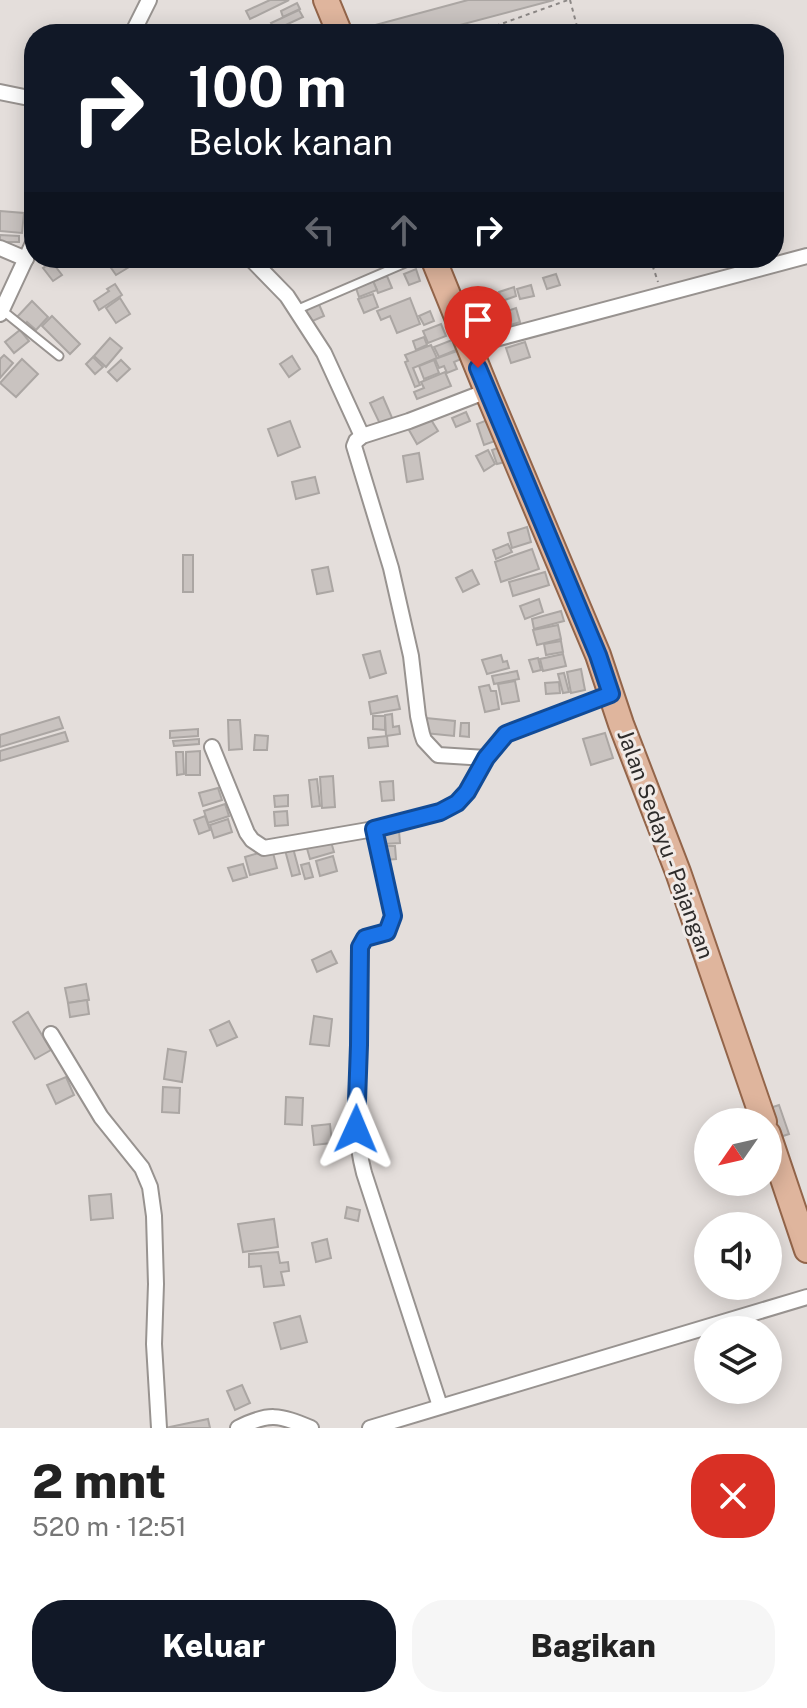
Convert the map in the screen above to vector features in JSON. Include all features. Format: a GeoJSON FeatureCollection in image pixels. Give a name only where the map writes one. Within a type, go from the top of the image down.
{"type":"FeatureCollection","features":[{"type":"Feature","properties":{"kind":"main road"},"geometry":{"type":"LineString","coordinates":[[326,0],[336,24]]}},
{"type":"Feature","properties":{"kind":"main road","name":"Jalan Sedayu - Pajangan"},"geometry":{"type":"LineString","coordinates":[[437,268],[598,655],[678,872],[759,1108]]}},
{"type":"Feature","properties":{"kind":"main road"},"geometry":{"type":"LineString","coordinates":[[782,1176],[807,1250]]}},
{"type":"Feature","properties":{"kind":"street"},"geometry":{"type":"LineString","coordinates":[[137,24],[149,0]]}},
{"type":"Feature","properties":{"kind":"street"},"geometry":{"type":"LineString","coordinates":[[0,92],[24,97]]}},
{"type":"Feature","properties":{"kind":"street"},"geometry":{"type":"LineString","coordinates":[[0,248],[24,258]]}},
{"type":"Feature","properties":{"kind":"street"},"geometry":{"type":"LineString","coordinates":[[784,262],[807,256]]}},
{"type":"Feature","properties":{"kind":"street"},"geometry":{"type":"LineString","coordinates":[[1,312],[24,263]]}},
{"type":"Feature","properties":{"kind":"street"},"geometry":{"type":"LineString","coordinates":[[260,268],[287,296],[324,353],[362,436]]}},
{"type":"Feature","properties":{"kind":"street"},"geometry":{"type":"LineString","coordinates":[[469,346],[761,268]]}},
{"type":"Feature","properties":{"kind":"street"},"geometry":{"type":"LineString","coordinates":[[486,758],[438,755],[424,740],[411,656],[391,568],[354,446],[362,436],[487,391]]}},
{"type":"Feature","properties":{"kind":"street"},"geometry":{"type":"LineString","coordinates":[[212,747],[247,833],[264,848],[374,829],[428,816],[457,803],[467,792],[486,758],[502,737],[511,731],[611,694]]}},
{"type":"Feature","properties":{"kind":"street"},"geometry":{"type":"LineString","coordinates":[[374,829],[393,916],[387,932],[365,938],[360,947],[357,1140],[364,1173],[440,1406]]}},
{"type":"Feature","properties":{"kind":"street"},"geometry":{"type":"LineString","coordinates":[[51,1034],[101,1117],[142,1168],[150,1187],[154,1216],[154,1344],[159,1428]]}},
{"type":"Feature","properties":{"kind":"street"},"geometry":{"type":"LineString","coordinates":[[370,1428],[807,1297]]}},
{"type":"Feature","properties":{"kind":"street"},"geometry":{"type":"LineString","coordinates":[[238,1428],[255,1419],[268,1422],[280,1417],[311,1428]]}},
{"type":"Feature","properties":{"kind":"lane"},"geometry":{"type":"LineString","coordinates":[[296,310],[394,268]]}},
{"type":"Feature","properties":{"kind":"lane"},"geometry":{"type":"LineString","coordinates":[[1,312],[59,356]]}},
{"type":"Feature","properties":{"kind":"path"},"geometry":{"type":"LineString","coordinates":[[501,24],[569,0],[576,24]]}},
{"type":"Feature","properties":{"kind":"path"},"geometry":{"type":"LineString","coordinates":[[653,268],[662,294]]}},
{"type":"Feature","properties":{"kind":"building"},"geometry":{"type":"Polygon","coordinates":[[[270,0],[289,0],[250,19],[246,11],[270,0]]]}},
{"type":"Feature","properties":{"kind":"building"},"geometry":{"type":"Polygon","coordinates":[[[468,0],[554,0],[464,24],[379,24],[468,0]]]}},
{"type":"Feature","properties":{"kind":"building"},"geometry":{"type":"Polygon","coordinates":[[[297,3],[300,9],[283,17],[281,11],[297,3]]]}},
{"type":"Feature","properties":{"kind":"building"},"geometry":{"type":"Polygon","coordinates":[[[299,10],[303,17],[288,24],[271,23],[299,10]]]}},
{"type":"Feature","properties":{"kind":"building"},"geometry":{"type":"Polygon","coordinates":[[[0,211],[24,213],[22,233],[0,231],[0,211]]]}},
{"type":"Feature","properties":{"kind":"building"},"geometry":{"type":"Polygon","coordinates":[[[0,235],[19,236],[19,242],[0,242],[0,235]]]}},
{"type":"Feature","properties":{"kind":"building"},"geometry":{"type":"Polygon","coordinates":[[[43,268],[57,268],[62,275],[53,281],[43,268]]]}},
{"type":"Feature","properties":{"kind":"building"},"geometry":{"type":"Polygon","coordinates":[[[111,268],[128,268],[116,275],[111,268]]]}},
{"type":"Feature","properties":{"kind":"building"},"geometry":{"type":"Polygon","coordinates":[[[416,269],[420,281],[409,285],[404,274],[416,269]]]}},
{"type":"Feature","properties":{"kind":"building"},"geometry":{"type":"Polygon","coordinates":[[[556,274],[560,285],[547,289],[543,278],[556,274]]]}},
{"type":"Feature","properties":{"kind":"building"},"geometry":{"type":"Polygon","coordinates":[[[387,276],[392,288],[378,293],[373,281],[387,276]]]}},
{"type":"Feature","properties":{"kind":"building"},"geometry":{"type":"Polygon","coordinates":[[[373,281],[377,290],[359,297],[356,288],[373,281]]]}},
{"type":"Feature","properties":{"kind":"building"},"geometry":{"type":"Polygon","coordinates":[[[115,284],[122,295],[99,310],[94,301],[115,284]]]}},
{"type":"Feature","properties":{"kind":"building"},"geometry":{"type":"Polygon","coordinates":[[[531,285],[534,296],[520,299],[517,289],[531,285]]]}},
{"type":"Feature","properties":{"kind":"building"},"geometry":{"type":"Polygon","coordinates":[[[514,287],[516,296],[502,301],[499,292],[514,287]]]}},
{"type":"Feature","properties":{"kind":"building"},"geometry":{"type":"Polygon","coordinates":[[[495,293],[498,302],[488,305],[485,296],[495,293]]]}},
{"type":"Feature","properties":{"kind":"building"},"geometry":{"type":"Polygon","coordinates":[[[373,294],[378,307],[364,313],[358,299],[373,294]]]}},
{"type":"Feature","properties":{"kind":"building"},"geometry":{"type":"Polygon","coordinates":[[[120,298],[130,314],[116,323],[106,308],[120,298]]]}},
{"type":"Feature","properties":{"kind":"building"},"geometry":{"type":"Polygon","coordinates":[[[410,298],[420,324],[397,333],[390,316],[381,320],[377,311],[410,298]]]}},
{"type":"Feature","properties":{"kind":"building"},"geometry":{"type":"Polygon","coordinates":[[[32,301],[48,317],[36,330],[17,317],[32,301]]]}},
{"type":"Feature","properties":{"kind":"building"},"geometry":{"type":"Polygon","coordinates":[[[504,301],[507,311],[495,314],[492,304],[504,301]]]}},
{"type":"Feature","properties":{"kind":"building"},"geometry":{"type":"Polygon","coordinates":[[[318,302],[324,316],[308,323],[302,309],[318,302]]]}},
{"type":"Feature","properties":{"kind":"building"},"geometry":{"type":"Polygon","coordinates":[[[516,308],[520,322],[494,330],[490,317],[516,308]]]}},
{"type":"Feature","properties":{"kind":"building"},"geometry":{"type":"Polygon","coordinates":[[[430,311],[434,321],[424,325],[419,316],[430,311]]]}},
{"type":"Feature","properties":{"kind":"building"},"geometry":{"type":"Polygon","coordinates":[[[52,316],[80,344],[70,354],[42,326],[52,316]]]}},
{"type":"Feature","properties":{"kind":"building"},"geometry":{"type":"Polygon","coordinates":[[[441,324],[446,336],[428,343],[423,331],[441,324]]]}},
{"type":"Feature","properties":{"kind":"building"},"geometry":{"type":"Polygon","coordinates":[[[20,330],[29,341],[14,353],[5,342],[20,330]]]}},
{"type":"Feature","properties":{"kind":"building"},"geometry":{"type":"Polygon","coordinates":[[[424,337],[427,345],[416,350],[413,341],[424,337]]]}},
{"type":"Feature","properties":{"kind":"building"},"geometry":{"type":"Polygon","coordinates":[[[110,338],[122,348],[106,367],[94,356],[110,338]]]}},
{"type":"Feature","properties":{"kind":"building"},"geometry":{"type":"Polygon","coordinates":[[[452,340],[456,350],[439,357],[434,347],[452,340]]]}},
{"type":"Feature","properties":{"kind":"building"},"geometry":{"type":"Polygon","coordinates":[[[525,342],[530,357],[511,363],[506,348],[525,342]]]}},
{"type":"Feature","properties":{"kind":"building"},"geometry":{"type":"Polygon","coordinates":[[[431,345],[437,358],[413,368],[420,385],[415,387],[405,355],[431,345]]]}},
{"type":"Feature","properties":{"kind":"building"},"geometry":{"type":"Polygon","coordinates":[[[457,351],[461,359],[454,362],[457,369],[447,373],[444,366],[439,368],[435,359],[457,351]]]}},
{"type":"Feature","properties":{"kind":"building"},"geometry":{"type":"Polygon","coordinates":[[[4,355],[13,363],[0,378],[0,359],[4,355]]]}},
{"type":"Feature","properties":{"kind":"building"},"geometry":{"type":"Polygon","coordinates":[[[292,356],[300,369],[289,377],[280,364],[292,356]]]}},
{"type":"Feature","properties":{"kind":"building"},"geometry":{"type":"Polygon","coordinates":[[[93,357],[103,367],[95,374],[86,364],[93,357]]]}},
{"type":"Feature","properties":{"kind":"building"},"geometry":{"type":"Polygon","coordinates":[[[22,359],[38,374],[16,397],[0,383],[22,359]]]}},
{"type":"Feature","properties":{"kind":"building"},"geometry":{"type":"Polygon","coordinates":[[[121,360],[130,369],[117,381],[108,372],[121,360]]]}},
{"type":"Feature","properties":{"kind":"building"},"geometry":{"type":"Polygon","coordinates":[[[434,360],[439,373],[424,379],[419,366],[434,360]]]}},
{"type":"Feature","properties":{"kind":"building"},"geometry":{"type":"Polygon","coordinates":[[[445,372],[451,386],[417,399],[414,392],[424,388],[421,382],[445,372]]]}},
{"type":"Feature","properties":{"kind":"building"},"geometry":{"type":"Polygon","coordinates":[[[383,397],[393,420],[381,426],[370,403],[383,397]]]}},
{"type":"Feature","properties":{"kind":"building"},"geometry":{"type":"Polygon","coordinates":[[[466,412],[470,421],[456,427],[452,418],[466,412]]]}},
{"type":"Feature","properties":{"kind":"building"},"geometry":{"type":"Polygon","coordinates":[[[430,418],[438,431],[417,444],[409,430],[430,418]]]}},
{"type":"Feature","properties":{"kind":"building"},"geometry":{"type":"Polygon","coordinates":[[[490,419],[498,440],[484,445],[477,424],[490,419]]]}},
{"type":"Feature","properties":{"kind":"building"},"geometry":{"type":"Polygon","coordinates":[[[290,421],[300,447],[278,456],[268,429],[290,421]]]}},
{"type":"Feature","properties":{"kind":"building"},"geometry":{"type":"Polygon","coordinates":[[[500,447],[505,462],[497,464],[492,450],[500,447]]]}},
{"type":"Feature","properties":{"kind":"building"},"geometry":{"type":"Polygon","coordinates":[[[488,450],[495,464],[484,471],[476,456],[488,450]]]}},
{"type":"Feature","properties":{"kind":"building"},"geometry":{"type":"Polygon","coordinates":[[[419,453],[423,479],[407,482],[403,456],[419,453]]]}},
{"type":"Feature","properties":{"kind":"building"},"geometry":{"type":"Polygon","coordinates":[[[315,477],[319,493],[296,499],[292,482],[315,477]]]}},
{"type":"Feature","properties":{"kind":"building"},"geometry":{"type":"Polygon","coordinates":[[[527,527],[531,542],[512,548],[508,533],[527,527]]]}},
{"type":"Feature","properties":{"kind":"building"},"geometry":{"type":"Polygon","coordinates":[[[508,544],[512,552],[496,559],[493,550],[508,544]]]}},
{"type":"Feature","properties":{"kind":"building"},"geometry":{"type":"Polygon","coordinates":[[[532,549],[539,569],[501,582],[495,562],[532,549]]]}},
{"type":"Feature","properties":{"kind":"building"},"geometry":{"type":"Polygon","coordinates":[[[183,555],[193,555],[193,592],[183,592],[183,555]]]}},
{"type":"Feature","properties":{"kind":"building"},"geometry":{"type":"Polygon","coordinates":[[[328,567],[333,591],[317,594],[312,570],[328,567]]]}},
{"type":"Feature","properties":{"kind":"building"},"geometry":{"type":"Polygon","coordinates":[[[472,570],[479,584],[463,592],[456,578],[472,570]]]}},
{"type":"Feature","properties":{"kind":"building"},"geometry":{"type":"Polygon","coordinates":[[[545,572],[549,585],[513,596],[509,582],[545,572]]]}},
{"type":"Feature","properties":{"kind":"building"},"geometry":{"type":"Polygon","coordinates":[[[539,599],[543,612],[525,619],[520,606],[539,599]]]}},
{"type":"Feature","properties":{"kind":"building"},"geometry":{"type":"Polygon","coordinates":[[[561,611],[564,621],[534,629],[532,619],[561,611]]]}},
{"type":"Feature","properties":{"kind":"building"},"geometry":{"type":"Polygon","coordinates":[[[558,625],[561,639],[537,645],[533,630],[558,625]]]}},
{"type":"Feature","properties":{"kind":"building"},"geometry":{"type":"Polygon","coordinates":[[[561,641],[563,652],[546,655],[544,644],[561,641]]]}},
{"type":"Feature","properties":{"kind":"building"},"geometry":{"type":"Polygon","coordinates":[[[380,651],[386,673],[370,678],[363,655],[380,651]]]}},
{"type":"Feature","properties":{"kind":"building"},"geometry":{"type":"Polygon","coordinates":[[[563,654],[566,666],[543,671],[540,659],[563,654]]]}},
{"type":"Feature","properties":{"kind":"building"},"geometry":{"type":"Polygon","coordinates":[[[501,655],[509,668],[487,674],[482,660],[501,655]]]}},
{"type":"Feature","properties":{"kind":"building"},"geometry":{"type":"Polygon","coordinates":[[[538,658],[541,670],[533,672],[529,660],[538,658]]]}},
{"type":"Feature","properties":{"kind":"building"},"geometry":{"type":"Polygon","coordinates":[[[581,669],[585,690],[571,693],[567,672],[581,669]]]}},
{"type":"Feature","properties":{"kind":"building"},"geometry":{"type":"Polygon","coordinates":[[[517,671],[519,679],[494,684],[492,676],[517,671]]]}},
{"type":"Feature","properties":{"kind":"building"},"geometry":{"type":"Polygon","coordinates":[[[564,673],[569,692],[563,693],[558,674],[564,673]]]}},
{"type":"Feature","properties":{"kind":"building"},"geometry":{"type":"Polygon","coordinates":[[[515,681],[519,701],[502,704],[498,684],[515,681]]]}},
{"type":"Feature","properties":{"kind":"building"},"geometry":{"type":"Polygon","coordinates":[[[559,682],[560,693],[546,694],[545,683],[559,682]]]}},
{"type":"Feature","properties":{"kind":"building"},"geometry":{"type":"Polygon","coordinates":[[[489,685],[491,691],[496,691],[499,709],[485,712],[479,687],[489,685]]]}},
{"type":"Feature","properties":{"kind":"building"},"geometry":{"type":"Polygon","coordinates":[[[397,696],[400,709],[371,714],[369,702],[397,696]]]}},
{"type":"Feature","properties":{"kind":"building"},"geometry":{"type":"Polygon","coordinates":[[[392,714],[393,727],[399,726],[400,734],[386,736],[385,715],[392,714]]]}},
{"type":"Feature","properties":{"kind":"building"},"geometry":{"type":"Polygon","coordinates":[[[373,716],[385,716],[385,730],[373,729],[373,716]]]}},
{"type":"Feature","properties":{"kind":"building"},"geometry":{"type":"Polygon","coordinates":[[[59,717],[63,728],[0,747],[0,735],[59,717]]]}},
{"type":"Feature","properties":{"kind":"building"},"geometry":{"type":"Polygon","coordinates":[[[426,718],[455,721],[454,736],[425,733],[426,718]]]}},
{"type":"Feature","properties":{"kind":"building"},"geometry":{"type":"Polygon","coordinates":[[[228,720],[240,720],[242,749],[229,750],[228,720]]]}},
{"type":"Feature","properties":{"kind":"building"},"geometry":{"type":"Polygon","coordinates":[[[461,723],[469,723],[469,737],[460,736],[461,723]]]}},
{"type":"Feature","properties":{"kind":"building"},"geometry":{"type":"Polygon","coordinates":[[[198,729],[198,736],[170,738],[170,731],[198,729]]]}},
{"type":"Feature","properties":{"kind":"building"},"geometry":{"type":"Polygon","coordinates":[[[65,732],[68,741],[0,761],[0,751],[65,732]]]}},
{"type":"Feature","properties":{"kind":"building"},"geometry":{"type":"Polygon","coordinates":[[[605,733],[613,758],[591,765],[583,739],[605,733]]]}},
{"type":"Feature","properties":{"kind":"building"},"geometry":{"type":"Polygon","coordinates":[[[255,735],[268,736],[267,750],[254,750],[255,735]]]}},
{"type":"Feature","properties":{"kind":"building"},"geometry":{"type":"Polygon","coordinates":[[[387,736],[388,746],[369,748],[368,738],[387,736]]]}},
{"type":"Feature","properties":{"kind":"building"},"geometry":{"type":"Polygon","coordinates":[[[199,739],[199,744],[174,746],[173,741],[199,739]]]}},
{"type":"Feature","properties":{"kind":"building"},"geometry":{"type":"Polygon","coordinates":[[[200,751],[200,775],[186,775],[186,752],[200,751]]]}},
{"type":"Feature","properties":{"kind":"building"},"geometry":{"type":"Polygon","coordinates":[[[176,752],[183,752],[184,774],[177,775],[176,752]]]}},
{"type":"Feature","properties":{"kind":"building"},"geometry":{"type":"Polygon","coordinates":[[[333,776],[335,807],[322,808],[320,777],[333,776]]]}},
{"type":"Feature","properties":{"kind":"building"},"geometry":{"type":"Polygon","coordinates":[[[317,779],[320,806],[312,807],[309,780],[317,779]]]}},
{"type":"Feature","properties":{"kind":"building"},"geometry":{"type":"Polygon","coordinates":[[[393,781],[394,800],[382,801],[380,782],[393,781]]]}},
{"type":"Feature","properties":{"kind":"building"},"geometry":{"type":"Polygon","coordinates":[[[218,788],[222,800],[203,806],[199,793],[218,788]]]}},
{"type":"Feature","properties":{"kind":"building"},"geometry":{"type":"Polygon","coordinates":[[[288,795],[288,806],[275,807],[274,796],[288,795]]]}},
{"type":"Feature","properties":{"kind":"building"},"geometry":{"type":"Polygon","coordinates":[[[225,804],[229,816],[208,823],[204,811],[225,804]]]}},
{"type":"Feature","properties":{"kind":"building"},"geometry":{"type":"Polygon","coordinates":[[[287,811],[288,825],[275,826],[274,812],[287,811]]]}},
{"type":"Feature","properties":{"kind":"building"},"geometry":{"type":"Polygon","coordinates":[[[205,816],[210,830],[199,834],[194,820],[205,816]]]}},
{"type":"Feature","properties":{"kind":"building"},"geometry":{"type":"Polygon","coordinates":[[[228,819],[232,832],[214,838],[210,825],[228,819]]]}},
{"type":"Feature","properties":{"kind":"building"},"geometry":{"type":"Polygon","coordinates":[[[399,831],[400,843],[383,844],[382,832],[399,831]]]}},
{"type":"Feature","properties":{"kind":"building"},"geometry":{"type":"Polygon","coordinates":[[[330,838],[334,852],[310,859],[306,845],[330,838]]]}},
{"type":"Feature","properties":{"kind":"building"},"geometry":{"type":"Polygon","coordinates":[[[385,846],[395,846],[396,859],[386,860],[385,846]]]}},
{"type":"Feature","properties":{"kind":"building"},"geometry":{"type":"Polygon","coordinates":[[[293,848],[300,874],[292,876],[285,850],[293,848]]]}},
{"type":"Feature","properties":{"kind":"building"},"geometry":{"type":"Polygon","coordinates":[[[272,849],[277,868],[250,875],[245,857],[272,849]]]}},
{"type":"Feature","properties":{"kind":"building"},"geometry":{"type":"Polygon","coordinates":[[[333,856],[337,871],[320,876],[316,861],[333,856]]]}},
{"type":"Feature","properties":{"kind":"building"},"geometry":{"type":"Polygon","coordinates":[[[309,863],[313,877],[305,879],[301,865],[309,863]]]}},
{"type":"Feature","properties":{"kind":"building"},"geometry":{"type":"Polygon","coordinates":[[[243,864],[247,877],[233,881],[228,868],[243,864]]]}},
{"type":"Feature","properties":{"kind":"building"},"geometry":{"type":"Polygon","coordinates":[[[331,951],[337,963],[317,972],[312,960],[331,951]]]}},
{"type":"Feature","properties":{"kind":"building"},"geometry":{"type":"Polygon","coordinates":[[[86,984],[89,1000],[68,1003],[65,988],[86,984]]]}},
{"type":"Feature","properties":{"kind":"building"},"geometry":{"type":"Polygon","coordinates":[[[87,1000],[89,1014],[70,1017],[68,1003],[87,1000]]]}},
{"type":"Feature","properties":{"kind":"building"},"geometry":{"type":"Polygon","coordinates":[[[28,1012],[51,1050],[35,1059],[13,1022],[28,1012]]]}},
{"type":"Feature","properties":{"kind":"building"},"geometry":{"type":"Polygon","coordinates":[[[314,1016],[332,1019],[329,1046],[310,1044],[314,1016]]]}},
{"type":"Feature","properties":{"kind":"building"},"geometry":{"type":"Polygon","coordinates":[[[229,1021],[237,1037],[217,1046],[210,1030],[229,1021]]]}},
{"type":"Feature","properties":{"kind":"building"},"geometry":{"type":"Polygon","coordinates":[[[168,1049],[186,1052],[182,1082],[164,1079],[168,1049]]]}},
{"type":"Feature","properties":{"kind":"building"},"geometry":{"type":"Polygon","coordinates":[[[66,1077],[74,1095],[56,1104],[47,1085],[66,1077]]]}},
{"type":"Feature","properties":{"kind":"building"},"geometry":{"type":"Polygon","coordinates":[[[163,1087],[180,1088],[179,1113],[162,1112],[163,1087]]]}},
{"type":"Feature","properties":{"kind":"building"},"geometry":{"type":"Polygon","coordinates":[[[286,1097],[303,1098],[302,1125],[285,1124],[286,1097]]]}},
{"type":"Feature","properties":{"kind":"building"},"geometry":{"type":"Polygon","coordinates":[[[782,1114],[789,1134],[782,1136],[782,1114]]]}},
{"type":"Feature","properties":{"kind":"building"},"geometry":{"type":"Polygon","coordinates":[[[330,1124],[332,1143],[314,1145],[312,1126],[330,1124]]]}},
{"type":"Feature","properties":{"kind":"building"},"geometry":{"type":"Polygon","coordinates":[[[111,1194],[113,1218],[91,1220],[89,1196],[111,1194]]]}},
{"type":"Feature","properties":{"kind":"building"},"geometry":{"type":"Polygon","coordinates":[[[347,1207],[360,1210],[358,1221],[345,1218],[347,1207]]]}},
{"type":"Feature","properties":{"kind":"building"},"geometry":{"type":"Polygon","coordinates":[[[274,1219],[278,1247],[243,1252],[238,1224],[274,1219]]]}},
{"type":"Feature","properties":{"kind":"building"},"geometry":{"type":"Polygon","coordinates":[[[327,1239],[331,1258],[316,1262],[312,1243],[327,1239]]]}},
{"type":"Feature","properties":{"kind":"building"},"geometry":{"type":"Polygon","coordinates":[[[278,1252],[280,1263],[288,1262],[289,1271],[281,1272],[284,1285],[264,1287],[261,1266],[249,1267],[249,1254],[278,1252]]]}},
{"type":"Feature","properties":{"kind":"building"},"geometry":{"type":"Polygon","coordinates":[[[300,1316],[307,1342],[281,1349],[274,1323],[300,1316]]]}},
{"type":"Feature","properties":{"kind":"building"},"geometry":{"type":"Polygon","coordinates":[[[242,1385],[250,1403],[235,1410],[227,1391],[242,1385]]]}},
{"type":"Feature","properties":{"kind":"building"},"geometry":{"type":"Polygon","coordinates":[[[208,1419],[210,1428],[165,1428],[208,1419]]]}},
{"type":"Feature","properties":{"kind":"route"},"geometry":{"type":"LineString","coordinates":[[356,1129],[360,947],[365,938],[387,932],[393,916],[374,829],[416,820],[457,803],[467,792],[486,758],[506,734],[611,694],[598,655],[478,368]]}}]}
